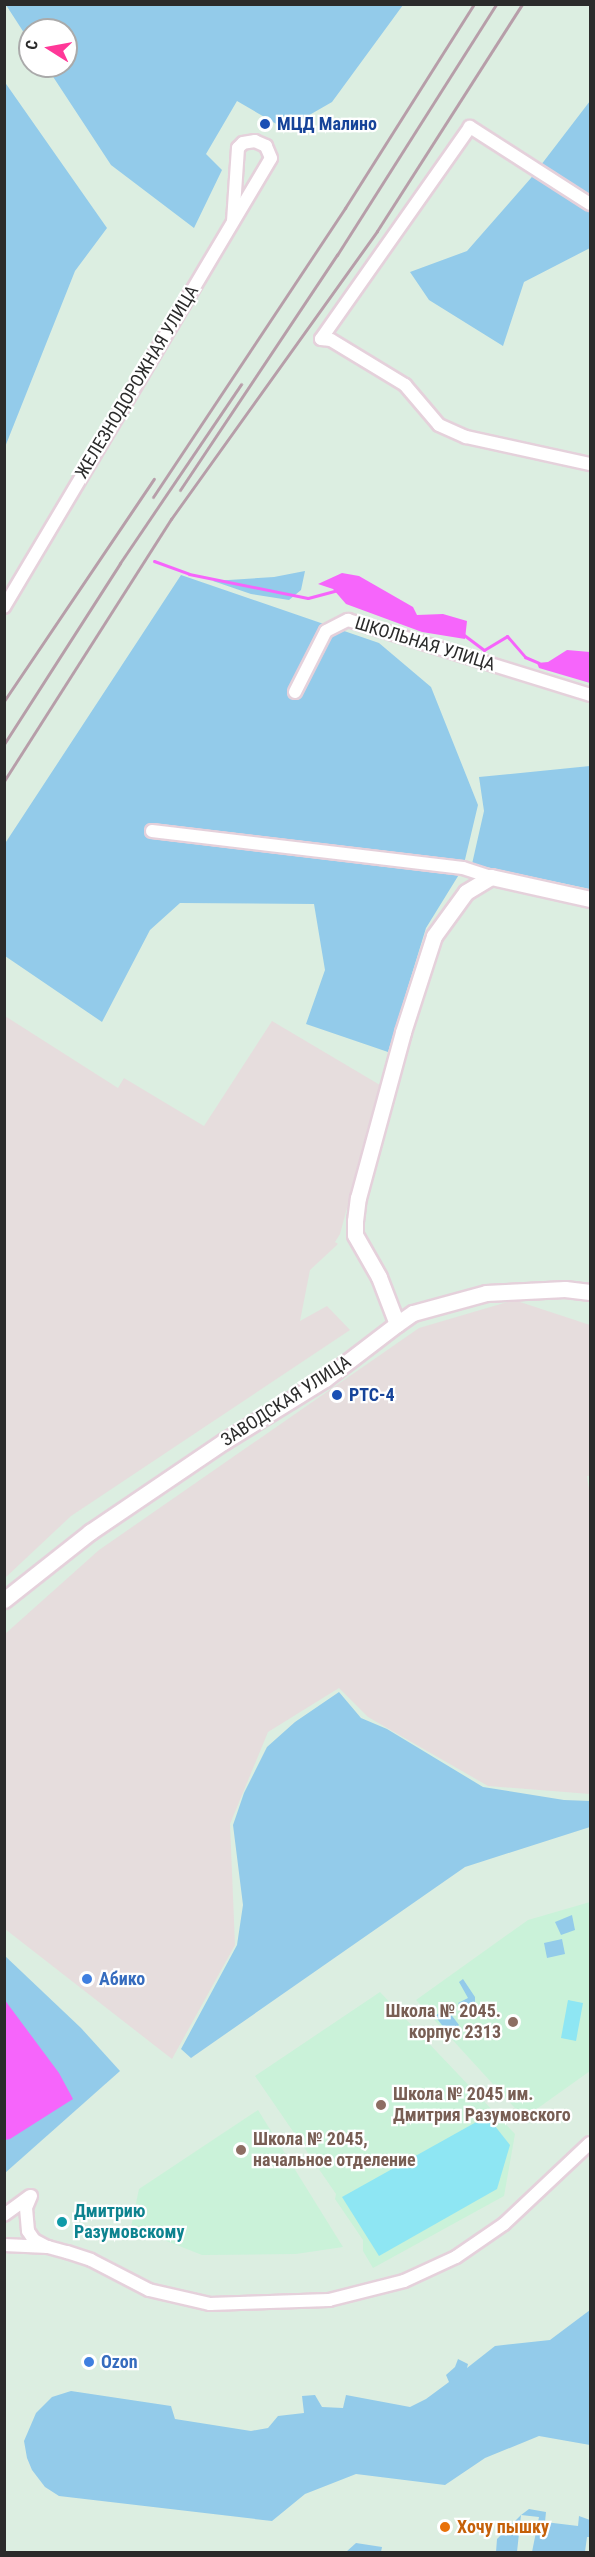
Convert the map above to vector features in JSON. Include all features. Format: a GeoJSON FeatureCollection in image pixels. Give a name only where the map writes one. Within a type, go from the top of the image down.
{"type":"FeatureCollection","features":[{"type":"Feature","properties":{"kind":"street"},"geometry":{"type":"LineString","coordinates":[[591,204],[470,127],[321,339],[331,340],[405,385],[439,425],[466,436],[591,464]]}},
{"type":"Feature","properties":{"kind":"street","name":"ЖЕЛЕЗНОДОРОЖНАЯ УЛИЦА"},"geometry":{"type":"LineString","coordinates":[[4,606],[271,158],[266,146],[255,141],[243,142],[238,148],[233,221]]}},
{"type":"Feature","properties":{"kind":"street","name":"ШКОЛЬНАЯ УЛИЦА"},"geometry":{"type":"LineString","coordinates":[[294,692],[326,631],[348,620],[591,695]]}},
{"type":"Feature","properties":{"kind":"street"},"geometry":{"type":"LineString","coordinates":[[152,831],[463,868],[491,877],[591,899]]}},
{"type":"Feature","properties":{"kind":"street"},"geometry":{"type":"LineString","coordinates":[[397,1324],[379,1277],[355,1235],[358,1198],[403,1032],[434,936],[466,892],[491,877]]}},
{"type":"Feature","properties":{"kind":"street","name":"ЗАВОДСКАЯ УЛИЦА"},"geometry":{"type":"LineString","coordinates":[[4,1600],[90,1532],[223,1442],[326,1379],[413,1313],[486,1293],[565,1289],[591,1293]]}},
{"type":"Feature","properties":{"kind":"street"},"geometry":{"type":"LineString","coordinates":[[4,2215],[31,2196],[25,2219],[28,2231],[34,2240],[48,2247],[91,2260],[149,2290],[210,2304],[329,2300],[404,2281],[456,2257],[504,2223],[591,2143]]}},
{"type":"Feature","properties":{"kind":"street"},"geometry":{"type":"LineString","coordinates":[[4,2245],[48,2247]]}},
{"type":"Feature","properties":{"kind":"shaded area"},"geometry":{"type":"Polygon","coordinates":[[[6,5],[403,5],[332,102],[285,129],[237,101],[206,154],[222,170],[194,228],[111,165],[54,78],[78,78],[78,18],[18,18],[18,24],[6,5]]]}},
{"type":"Feature","properties":{"kind":"shaded area"},"geometry":{"type":"Polygon","coordinates":[[[4,81],[107,228],[75,271],[5,447],[4,81]]]}},
{"type":"Feature","properties":{"kind":"shaded area"},"geometry":{"type":"Polygon","coordinates":[[[590,101],[590,248],[524,282],[503,346],[429,300],[410,272],[467,251],[531,178],[590,101]]]}},
{"type":"Feature","properties":{"kind":"shaded area"},"geometry":{"type":"Polygon","coordinates":[[[305,571],[301,590],[289,600],[251,594],[213,581],[274,577],[305,571]]]}},
{"type":"Feature","properties":{"kind":"shaded area"},"geometry":{"type":"Polygon","coordinates":[[[342,573],[359,576],[413,607],[417,615],[443,614],[467,621],[465,639],[422,632],[346,604],[333,589],[318,584],[342,573]]]}},
{"type":"Feature","properties":{"kind":"shaded area"},"geometry":{"type":"Polygon","coordinates":[[[181,575],[379,643],[431,687],[478,805],[463,868],[426,928],[388,1052],[306,1024],[325,970],[314,904],[180,903],[150,930],[102,1022],[5,956],[4,845],[181,575]]]}},
{"type":"Feature","properties":{"kind":"shaded area"},"geometry":{"type":"Polygon","coordinates":[[[567,650],[590,652],[590,683],[539,668],[537,663],[548,662],[567,650]]]}},
{"type":"Feature","properties":{"kind":"shaded area"},"geometry":{"type":"Polygon","coordinates":[[[590,766],[590,889],[472,864],[484,811],[479,777],[590,766]]]}},
{"type":"Feature","properties":{"kind":"shaded area"},"geometry":{"type":"Polygon","coordinates":[[[5,1016],[118,1088],[124,1078],[204,1126],[272,1021],[380,1085],[340,1234],[335,1242],[338,1244],[310,1270],[300,1321],[327,1306],[350,1330],[71,1516],[5,1578],[5,1016]]]}},
{"type":"Feature","properties":{"kind":"shaded area"},"geometry":{"type":"Polygon","coordinates":[[[514,1300],[590,1325],[590,1476],[587,1476],[590,1496],[590,1794],[488,1786],[368,1717],[339,1688],[268,1732],[230,1824],[235,1945],[172,2059],[5,1929],[5,1634],[99,1550],[419,1328],[514,1300]]]}},
{"type":"Feature","properties":{"kind":"shaded area"},"geometry":{"type":"Polygon","coordinates":[[[339,1692],[361,1718],[387,1729],[483,1787],[564,1800],[590,1801],[590,1827],[465,1867],[191,2058],[181,2049],[237,1945],[243,1905],[233,1825],[244,1793],[267,1747],[295,1722],[339,1692]]]}},
{"type":"Feature","properties":{"kind":"shaded area","name":"Школа № 2045. корпус 2313"},"geometry":{"type":"Polygon","coordinates":[[[590,1902],[590,2071],[524,2118],[416,2000],[528,1920],[590,1902]]]}},
{"type":"Feature","properties":{"kind":"shaded area"},"geometry":{"type":"Polygon","coordinates":[[[572,1915],[575,1930],[561,1935],[555,1922],[572,1915]]]}},
{"type":"Feature","properties":{"kind":"shaded area"},"geometry":{"type":"Polygon","coordinates":[[[562,1939],[565,1954],[547,1958],[544,1943],[562,1939]]]}},
{"type":"Feature","properties":{"kind":"shaded area"},"geometry":{"type":"Polygon","coordinates":[[[4,1955],[81,2028],[120,2071],[5,2173],[4,1955]]]}},
{"type":"Feature","properties":{"kind":"shaded area"},"geometry":{"type":"Polygon","coordinates":[[[463,1979],[475,1997],[475,2006],[465,2011],[458,2003],[468,1998],[459,1982],[463,1979]]]}},
{"type":"Feature","properties":{"kind":"shaded area","name":"Школа № 2045 им. Дмитрия Разумовского"},"geometry":{"type":"Polygon","coordinates":[[[380,1992],[515,2134],[504,2196],[373,2268],[363,2251],[363,2240],[335,2199],[336,2194],[255,2076],[380,1992]]]}},
{"type":"Feature","properties":{"kind":"shaded area"},"geometry":{"type":"Polygon","coordinates":[[[4,1999],[59,2073],[73,2099],[5,2140],[4,1999]]]}},
{"type":"Feature","properties":{"kind":"shaded area"},"geometry":{"type":"Polygon","coordinates":[[[568,2000],[583,2003],[576,2041],[561,2038],[568,2000]]]}},
{"type":"Feature","properties":{"kind":"shaded area"},"geometry":{"type":"Polygon","coordinates":[[[446,2008],[459,2025],[448,2033],[435,2016],[446,2008]]]}},
{"type":"Feature","properties":{"kind":"shaded area","name":"Школа № 2045, начальное отделение"},"geometry":{"type":"Polygon","coordinates":[[[258,2110],[343,2247],[296,2254],[202,2255],[131,2227],[139,2189],[258,2110]]]}},
{"type":"Feature","properties":{"kind":"shaded area"},"geometry":{"type":"Polygon","coordinates":[[[487,2116],[510,2145],[497,2189],[379,2256],[342,2197],[487,2116]]]}},
{"type":"Feature","properties":{"kind":"shaded area"},"geometry":{"type":"Polygon","coordinates":[[[590,2310],[590,2445],[539,2436],[485,2458],[445,2485],[356,2474],[305,2494],[272,2521],[59,2496],[45,2487],[32,2470],[27,2458],[24,2441],[36,2413],[52,2397],[71,2391],[171,2406],[175,2419],[251,2431],[268,2428],[278,2416],[304,2413],[302,2396],[315,2395],[322,2407],[343,2408],[346,2395],[410,2407],[426,2399],[449,2382],[446,2375],[455,2367],[458,2359],[468,2364],[467,2368],[495,2346],[550,2340],[590,2310]]]}},
{"type":"Feature","properties":{"kind":"shaded area"},"geometry":{"type":"Polygon","coordinates":[[[529,2509],[546,2512],[545,2522],[578,2526],[579,2516],[590,2520],[590,2537],[587,2537],[585,2552],[532,2552],[539,2517],[521,2515],[529,2509]]]}},
{"type":"Feature","properties":{"kind":"shaded area"},"geometry":{"type":"Polygon","coordinates":[[[521,2515],[517,2552],[496,2552],[497,2539],[521,2515]]]}},
{"type":"Feature","properties":{"kind":"shaded area"},"geometry":{"type":"Polygon","coordinates":[[[356,2543],[382,2547],[381,2552],[346,2552],[356,2543]]]}},
{"type":"Feature","properties":{"kind":"waterway"},"geometry":{"type":"LineString","coordinates":[[154,561],[189,574],[308,598],[338,590]]}},
{"type":"Feature","properties":{"kind":"waterway"},"geometry":{"type":"LineString","coordinates":[[464,635],[484,650],[507,636],[525,657],[539,663]]}},
{"type":"Feature","properties":{"kind":"railway"},"geometry":{"type":"LineString","coordinates":[[153,497],[345,208],[474,4]]}},
{"type":"Feature","properties":{"kind":"railway"},"geometry":{"type":"LineString","coordinates":[[180,490],[337,255],[496,4]]}},
{"type":"Feature","properties":{"kind":"railway"},"geometry":{"type":"LineString","coordinates":[[4,781],[171,519],[377,231],[522,4]]}},
{"type":"Feature","properties":{"kind":"railway"},"geometry":{"type":"LineString","coordinates":[[4,744],[120,563],[241,384]]}},
{"type":"Feature","properties":{"kind":"railway"},"geometry":{"type":"LineString","coordinates":[[4,701],[154,479]]}},
{"type":"Feature","properties":{"kind":"place","name":"МЦД Малино"},"geometry":{"type":"Point","coordinates":[265,124]}},
{"type":"Feature","properties":{"kind":"place","name":"РТС-4"},"geometry":{"type":"Point","coordinates":[337,1395]}},
{"type":"Feature","properties":{"kind":"place","name":"Абико"},"geometry":{"type":"Point","coordinates":[87,1979]}},
{"type":"Feature","properties":{"kind":"place","name":"Школа № 2045. корпус 2313"},"geometry":{"type":"Point","coordinates":[513,2022]}},
{"type":"Feature","properties":{"kind":"place","name":"Школа № 2045 им. Дмитрия Разумовского"},"geometry":{"type":"Point","coordinates":[381,2105]}},
{"type":"Feature","properties":{"kind":"place","name":"Школа № 2045, начальное отделение"},"geometry":{"type":"Point","coordinates":[241,2150]}},
{"type":"Feature","properties":{"kind":"place","name":"Дмитрию Разумовскому"},"geometry":{"type":"Point","coordinates":[62,2222]}},
{"type":"Feature","properties":{"kind":"place","name":"Ozon"},"geometry":{"type":"Point","coordinates":[89,2362]}},
{"type":"Feature","properties":{"kind":"place","name":"Хочу пышку"},"geometry":{"type":"Point","coordinates":[445,2527]}}]}
